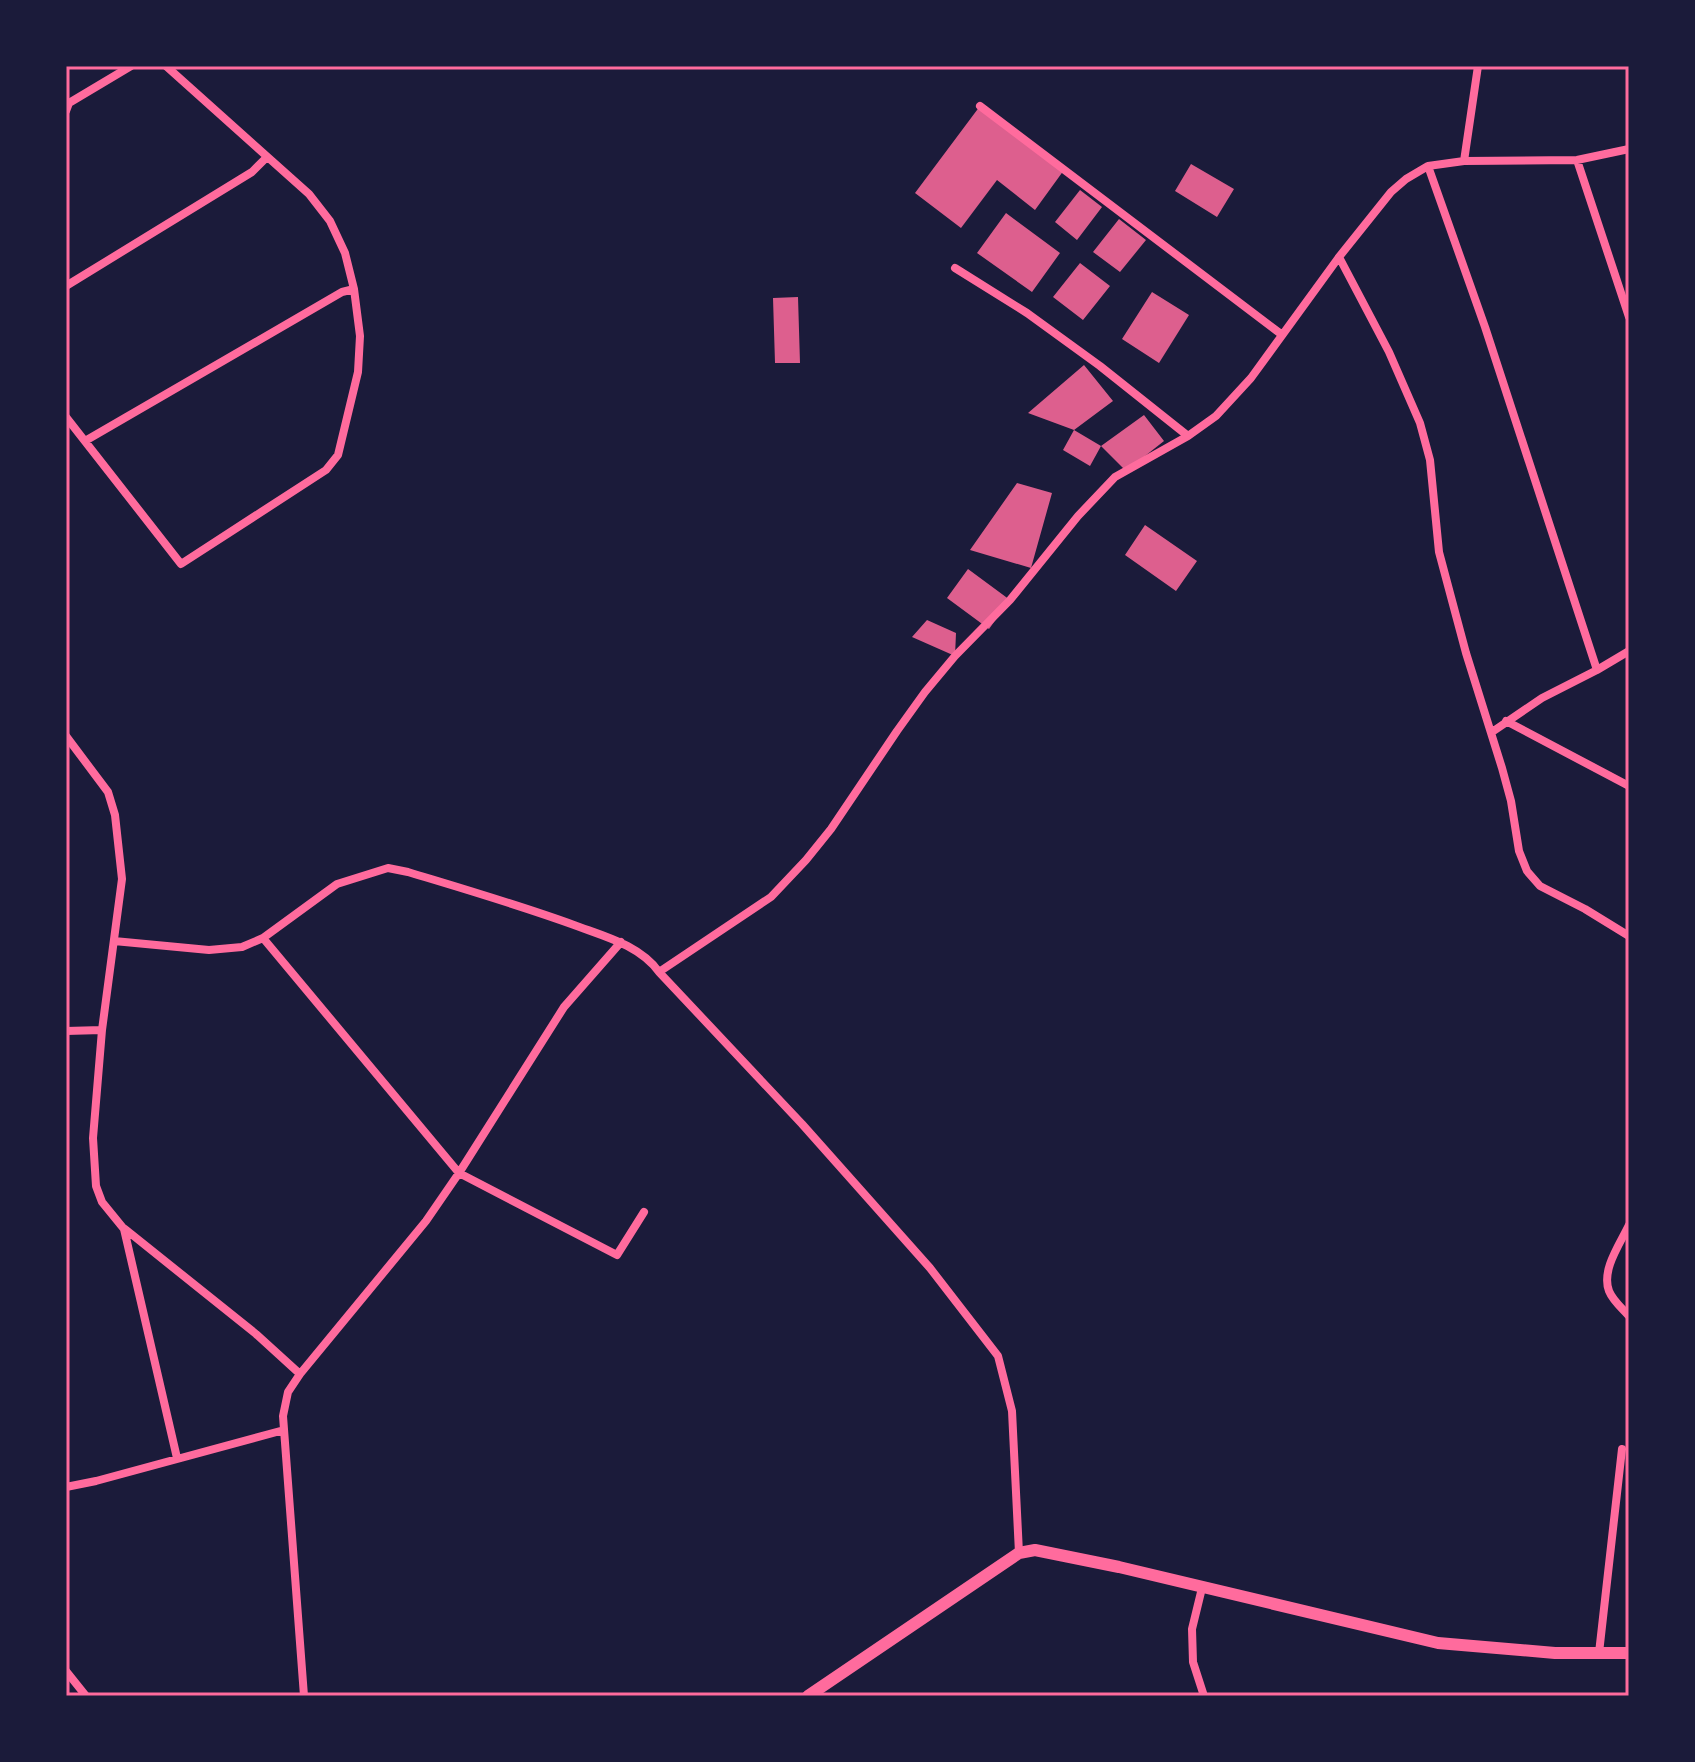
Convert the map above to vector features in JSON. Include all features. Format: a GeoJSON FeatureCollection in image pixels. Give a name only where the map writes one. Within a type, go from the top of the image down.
{"type":"FeatureCollection","features":[{"type":"Feature","properties":{"kind":"street"},"geometry":{"type":"LineString","coordinates":[[66,111],[69,103],[131,66]]}},
{"type":"Feature","properties":{"kind":"street"},"geometry":{"type":"LineString","coordinates":[[66,417],[181,564],[326,470],[338,455],[358,372],[360,336],[354,289],[345,253],[330,221],[309,194],[166,66]]}},
{"type":"Feature","properties":{"kind":"street"},"geometry":{"type":"LineString","coordinates":[[1464,161],[1478,66]]}},
{"type":"Feature","properties":{"kind":"street"},"geometry":{"type":"LineString","coordinates":[[980,106],[1281,334]]}},
{"type":"Feature","properties":{"kind":"street"},"geometry":{"type":"LineString","coordinates":[[659,972],[771,897],[806,860],[831,829],[925,692],[1010,600],[1078,516],[1115,477],[1188,436],[1225,407],[1251,378],[1339,257],[1391,192],[1406,179],[1428,166],[1464,161],[1577,160],[1629,149]]}},
{"type":"Feature","properties":{"kind":"street"},"geometry":{"type":"LineString","coordinates":[[66,286],[252,172],[267,157]]}},
{"type":"Feature","properties":{"kind":"street"},"geometry":{"type":"LineString","coordinates":[[1577,160],[1629,317]]}},
{"type":"Feature","properties":{"kind":"street"},"geometry":{"type":"LineString","coordinates":[[1428,166],[1485,327],[1597,670]]}},
{"type":"Feature","properties":{"kind":"street"},"geometry":{"type":"LineString","coordinates":[[1339,257],[1389,352],[1420,423],[1430,460],[1439,552],[1511,801],[1519,851],[1531,878],[1629,936]]}},
{"type":"Feature","properties":{"kind":"street"},"geometry":{"type":"LineString","coordinates":[[955,268],[1027,313],[1188,436]]}},
{"type":"Feature","properties":{"kind":"street"},"geometry":{"type":"LineString","coordinates":[[85,441],[342,292],[354,289]]}},
{"type":"Feature","properties":{"kind":"street"},"geometry":{"type":"LineString","coordinates":[[1492,732],[1569,683],[1629,651]]}},
{"type":"Feature","properties":{"kind":"street"},"geometry":{"type":"LineString","coordinates":[[1506,721],[1629,786]]}},
{"type":"Feature","properties":{"kind":"street"},"geometry":{"type":"LineString","coordinates":[[66,736],[108,792],[115,815],[122,879],[102,1030],[93,1138],[96,1186],[102,1202],[124,1229],[256,1334],[300,1374]]}},
{"type":"Feature","properties":{"kind":"street"},"geometry":{"type":"LineString","coordinates":[[114,941],[209,950],[242,947],[263,938],[337,884],[388,868],[533,910],[621,942],[652,963],[802,1124],[930,1268],[998,1356],[1012,1411],[1019,1553]]}},
{"type":"Feature","properties":{"kind":"street"},"geometry":{"type":"LineString","coordinates":[[263,938],[459,1173],[617,1255],[644,1212]]}},
{"type":"Feature","properties":{"kind":"street"},"geometry":{"type":"LineString","coordinates":[[304,1696],[283,1416],[288,1392],[426,1221],[564,1007],[621,942]]}},
{"type":"Feature","properties":{"kind":"street"},"geometry":{"type":"LineString","coordinates":[[66,1031],[102,1030]]}},
{"type":"Feature","properties":{"kind":"street"},"geometry":{"type":"LineString","coordinates":[[1629,1225],[1610,1264],[1607,1282],[1616,1303],[1629,1316]]}},
{"type":"Feature","properties":{"kind":"street"},"geometry":{"type":"LineString","coordinates":[[124,1229],[177,1458]]}},
{"type":"Feature","properties":{"kind":"street"},"geometry":{"type":"LineString","coordinates":[[66,1487],[284,1430]]}},
{"type":"Feature","properties":{"kind":"street"},"geometry":{"type":"LineString","coordinates":[[1599,1653],[1622,1449]]}},
{"type":"Feature","properties":{"kind":"street"},"geometry":{"type":"LineString","coordinates":[[808,1696],[1019,1553],[1035,1550],[1438,1643],[1555,1653],[1629,1653]]}},
{"type":"Feature","properties":{"kind":"street"},"geometry":{"type":"LineString","coordinates":[[1202,1588],[1192,1629],[1193,1662],[1204,1696]]}},
{"type":"Feature","properties":{"kind":"street"},"geometry":{"type":"LineString","coordinates":[[66,1671],[86,1696]]}},
{"type":"Feature","properties":{"kind":"building"},"geometry":{"type":"Polygon","coordinates":[[[980,106],[1064,170],[1035,210],[997,180],[961,228],[915,193],[980,106]]]}},
{"type":"Feature","properties":{"kind":"building"},"geometry":{"type":"Polygon","coordinates":[[[1191,164],[1234,189],[1217,217],[1175,191],[1191,164]]]}},
{"type":"Feature","properties":{"kind":"building"},"geometry":{"type":"Polygon","coordinates":[[[1080,190],[1102,207],[1077,240],[1055,222],[1080,190]]]}},
{"type":"Feature","properties":{"kind":"building"},"geometry":{"type":"Polygon","coordinates":[[[1006,213],[1060,253],[1032,292],[977,253],[1006,213]]]}},
{"type":"Feature","properties":{"kind":"building"},"geometry":{"type":"Polygon","coordinates":[[[1119,219],[1146,240],[1120,272],[1093,252],[1119,219]]]}},
{"type":"Feature","properties":{"kind":"building"},"geometry":{"type":"Polygon","coordinates":[[[1080,263],[1110,286],[1083,320],[1053,297],[1080,263]]]}},
{"type":"Feature","properties":{"kind":"building"},"geometry":{"type":"Polygon","coordinates":[[[1152,292],[1189,315],[1159,363],[1122,339],[1152,292]]]}},
{"type":"Feature","properties":{"kind":"building"},"geometry":{"type":"Polygon","coordinates":[[[798,297],[800,363],[775,363],[773,298],[798,297]]]}},
{"type":"Feature","properties":{"kind":"building"},"geometry":{"type":"Polygon","coordinates":[[[1084,365],[1113,401],[1074,430],[1028,413],[1084,365]]]}},
{"type":"Feature","properties":{"kind":"building"},"geometry":{"type":"Polygon","coordinates":[[[1144,415],[1164,441],[1126,471],[1101,446],[1144,415]]]}},
{"type":"Feature","properties":{"kind":"building"},"geometry":{"type":"Polygon","coordinates":[[[1074,430],[1101,446],[1090,466],[1063,450],[1074,430]]]}},
{"type":"Feature","properties":{"kind":"building"},"geometry":{"type":"Polygon","coordinates":[[[1017,483],[1052,493],[1031,568],[970,550],[1017,483]]]}},
{"type":"Feature","properties":{"kind":"building"},"geometry":{"type":"Polygon","coordinates":[[[1145,525],[1197,561],[1176,591],[1125,555],[1145,525]]]}},
{"type":"Feature","properties":{"kind":"building"},"geometry":{"type":"Polygon","coordinates":[[[968,569],[1010,600],[989,629],[947,598],[968,569]]]}},
{"type":"Feature","properties":{"kind":"building"},"geometry":{"type":"Polygon","coordinates":[[[927,620],[956,633],[955,656],[912,637],[927,620]]]}}]}
